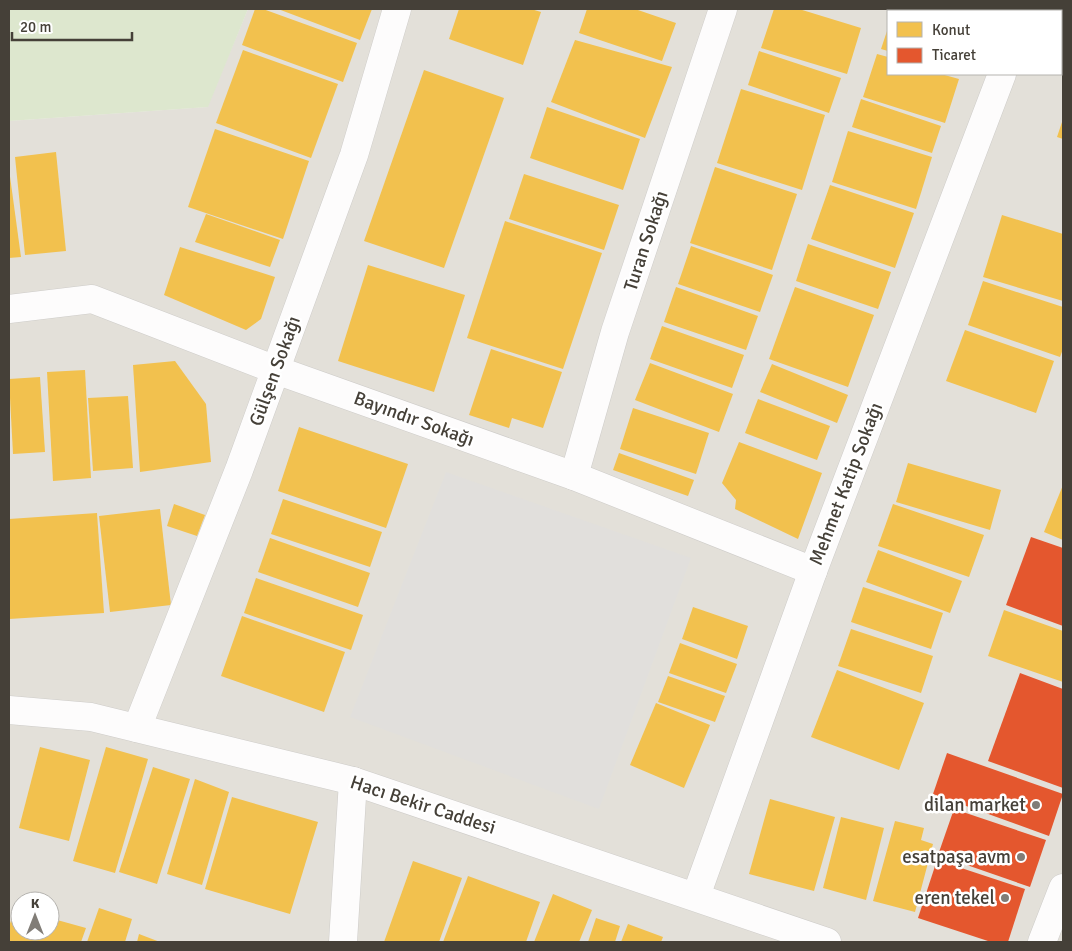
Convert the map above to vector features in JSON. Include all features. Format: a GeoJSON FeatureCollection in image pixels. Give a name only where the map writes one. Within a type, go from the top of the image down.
{"type":"FeatureCollection","features":[{"type":"Feature","properties":{"kind":"street","name":"Gülşen Sokağı"},"geometry":{"type":"LineString","coordinates":[[138,728],[239,470],[354,155],[397,9]]}},
{"type":"Feature","properties":{"kind":"street","name":"Turan Sokağı"},"geometry":{"type":"LineString","coordinates":[[574,476],[615,332],[723,9]]}},
{"type":"Feature","properties":{"kind":"street","name":"Mehmet Katip Sokağı"},"geometry":{"type":"LineString","coordinates":[[696,896],[813,571],[1002,75]]}},
{"type":"Feature","properties":{"kind":"street","name":"Bayındır Sokağı"},"geometry":{"type":"LineString","coordinates":[[9,309],[92,299],[276,370],[574,476],[813,571]]}},
{"type":"Feature","properties":{"kind":"street","name":"Hacı Bekir Caddesi"},"geometry":{"type":"LineString","coordinates":[[9,710],[90,717],[353,781],[827,942]]}},
{"type":"Feature","properties":{"kind":"street"},"geometry":{"type":"LineString","coordinates":[[343,942],[353,781]]}},
{"type":"Feature","properties":{"kind":"street"},"geometry":{"type":"LineString","coordinates":[[1042,942],[1063,888]]}},
{"type":"Feature","properties":{"kind":"shaded area"},"geometry":{"type":"Polygon","coordinates":[[[248,9],[1063,9],[1063,942],[9,942],[9,121],[207,107],[248,9]]]}},
{"type":"Feature","properties":{"kind":"shaded area"},"geometry":{"type":"Polygon","coordinates":[[[446,472],[691,558],[599,809],[350,717],[446,472]]]}},
{"type":"Feature","properties":{"kind":"green space"},"geometry":{"type":"Polygon","coordinates":[[[9,9],[248,9],[208,107],[9,121],[9,9]]]}},
{"type":"Feature","properties":{"kind":"building: Konut"},"geometry":{"type":"Polygon","coordinates":[[[255,9],[263,9],[357,43],[343,82],[242,45],[255,9]]]}},
{"type":"Feature","properties":{"kind":"building: Konut"},"geometry":{"type":"Polygon","coordinates":[[[278,9],[372,9],[360,40],[278,9]]]}},
{"type":"Feature","properties":{"kind":"building: Konut"},"geometry":{"type":"Polygon","coordinates":[[[459,9],[531,9],[541,12],[523,65],[449,39],[459,9]]]}},
{"type":"Feature","properties":{"kind":"building: Konut"},"geometry":{"type":"Polygon","coordinates":[[[587,9],[635,9],[676,23],[662,61],[579,33],[587,9]]]}},
{"type":"Feature","properties":{"kind":"building: Konut"},"geometry":{"type":"Polygon","coordinates":[[[774,9],[799,9],[861,28],[847,74],[761,48],[774,9]]]}},
{"type":"Feature","properties":{"kind":"building: Konut"},"geometry":{"type":"Polygon","coordinates":[[[915,9],[984,9],[984,10],[915,9]]]}},
{"type":"Feature","properties":{"kind":"building: Konut"},"geometry":{"type":"Polygon","coordinates":[[[887,31],[887,51],[881,49],[887,31]]]}},
{"type":"Feature","properties":{"kind":"building: Konut"},"geometry":{"type":"Polygon","coordinates":[[[575,40],[672,67],[645,138],[551,102],[575,40]]]}},
{"type":"Feature","properties":{"kind":"building: Konut"},"geometry":{"type":"Polygon","coordinates":[[[243,50],[338,84],[311,158],[216,123],[243,50]]]}},
{"type":"Feature","properties":{"kind":"building: Konut"},"geometry":{"type":"Polygon","coordinates":[[[759,51],[841,78],[829,113],[748,85],[759,51]]]}},
{"type":"Feature","properties":{"kind":"building: Konut"},"geometry":{"type":"Polygon","coordinates":[[[877,54],[887,57],[887,75],[945,75],[959,79],[945,123],[863,97],[877,54]]]}},
{"type":"Feature","properties":{"kind":"building: Konut"},"geometry":{"type":"Polygon","coordinates":[[[424,70],[504,98],[444,268],[364,241],[424,70]]]}},
{"type":"Feature","properties":{"kind":"building: Konut"},"geometry":{"type":"Polygon","coordinates":[[[741,89],[825,115],[802,190],[717,163],[741,89]]]}},
{"type":"Feature","properties":{"kind":"building: Konut"},"geometry":{"type":"Polygon","coordinates":[[[861,99],[941,126],[932,153],[852,127],[861,99]]]}},
{"type":"Feature","properties":{"kind":"building: Konut"},"geometry":{"type":"Polygon","coordinates":[[[547,107],[640,139],[623,190],[530,158],[547,107]]]}},
{"type":"Feature","properties":{"kind":"building: Konut"},"geometry":{"type":"Polygon","coordinates":[[[1063,119],[1063,139],[1057,137],[1063,119]]]}},
{"type":"Feature","properties":{"kind":"building: Konut"},"geometry":{"type":"Polygon","coordinates":[[[215,129],[309,161],[283,239],[188,207],[215,129]]]}},
{"type":"Feature","properties":{"kind":"building: Konut"},"geometry":{"type":"Polygon","coordinates":[[[848,131],[932,157],[916,209],[832,182],[848,131]]]}},
{"type":"Feature","properties":{"kind":"building: Konut"},"geometry":{"type":"Polygon","coordinates":[[[56,152],[66,251],[25,255],[15,157],[56,152]]]}},
{"type":"Feature","properties":{"kind":"building: Konut"},"geometry":{"type":"Polygon","coordinates":[[[715,167],[797,194],[772,270],[690,243],[715,167]]]}},
{"type":"Feature","properties":{"kind":"building: Konut"},"geometry":{"type":"Polygon","coordinates":[[[9,169],[21,257],[9,258],[9,169]]]}},
{"type":"Feature","properties":{"kind":"building: Konut"},"geometry":{"type":"Polygon","coordinates":[[[524,174],[619,205],[604,250],[509,219],[524,174]]]}},
{"type":"Feature","properties":{"kind":"building: Konut"},"geometry":{"type":"Polygon","coordinates":[[[830,185],[914,213],[895,268],[811,239],[830,185]]]}},
{"type":"Feature","properties":{"kind":"building: Konut"},"geometry":{"type":"Polygon","coordinates":[[[206,214],[280,240],[270,267],[195,242],[206,214]]]}},
{"type":"Feature","properties":{"kind":"building: Konut"},"geometry":{"type":"Polygon","coordinates":[[[1002,215],[1063,234],[1063,301],[983,277],[1002,215]]]}},
{"type":"Feature","properties":{"kind":"building: Konut"},"geometry":{"type":"Polygon","coordinates":[[[505,221],[602,253],[563,369],[467,338],[505,221]]]}},
{"type":"Feature","properties":{"kind":"building: Konut"},"geometry":{"type":"Polygon","coordinates":[[[808,244],[891,272],[878,309],[796,281],[808,244]]]}},
{"type":"Feature","properties":{"kind":"building: Konut"},"geometry":{"type":"Polygon","coordinates":[[[691,246],[773,275],[760,312],[678,284],[691,246]]]}},
{"type":"Feature","properties":{"kind":"building: Konut"},"geometry":{"type":"Polygon","coordinates":[[[180,247],[275,277],[261,319],[246,330],[164,295],[180,247]]]}},
{"type":"Feature","properties":{"kind":"building: Konut"},"geometry":{"type":"Polygon","coordinates":[[[368,265],[465,295],[434,392],[338,361],[368,265]]]}},
{"type":"Feature","properties":{"kind":"building: Konut"},"geometry":{"type":"Polygon","coordinates":[[[983,281],[1063,307],[1063,349],[1060,357],[968,325],[983,281]]]}},
{"type":"Feature","properties":{"kind":"building: Konut"},"geometry":{"type":"Polygon","coordinates":[[[676,287],[758,316],[746,350],[664,322],[676,287]]]}},
{"type":"Feature","properties":{"kind":"building: Konut"},"geometry":{"type":"Polygon","coordinates":[[[795,287],[874,315],[848,387],[769,359],[795,287]]]}},
{"type":"Feature","properties":{"kind":"building: Konut"},"geometry":{"type":"Polygon","coordinates":[[[662,326],[744,355],[732,388],[650,359],[662,326]]]}},
{"type":"Feature","properties":{"kind":"building: Konut"},"geometry":{"type":"Polygon","coordinates":[[[965,330],[1054,361],[1036,413],[946,381],[965,330]]]}},
{"type":"Feature","properties":{"kind":"building: Konut"},"geometry":{"type":"Polygon","coordinates":[[[491,349],[562,372],[543,428],[512,418],[509,428],[469,415],[491,349]]]}},
{"type":"Feature","properties":{"kind":"building: Konut"},"geometry":{"type":"Polygon","coordinates":[[[175,361],[206,404],[211,462],[140,472],[133,365],[175,361]]]}},
{"type":"Feature","properties":{"kind":"building: Konut"},"geometry":{"type":"Polygon","coordinates":[[[650,363],[733,394],[719,432],[635,400],[650,363]]]}},
{"type":"Feature","properties":{"kind":"building: Konut"},"geometry":{"type":"Polygon","coordinates":[[[772,364],[848,395],[837,423],[760,392],[772,364]]]}},
{"type":"Feature","properties":{"kind":"building: Konut"},"geometry":{"type":"Polygon","coordinates":[[[85,370],[91,478],[53,481],[47,372],[85,370]]]}},
{"type":"Feature","properties":{"kind":"building: Konut"},"geometry":{"type":"Polygon","coordinates":[[[40,377],[45,452],[13,454],[9,379],[40,377]]]}},
{"type":"Feature","properties":{"kind":"building: Konut"},"geometry":{"type":"Polygon","coordinates":[[[128,396],[133,468],[93,471],[88,398],[128,396]]]}},
{"type":"Feature","properties":{"kind":"building: Konut"},"geometry":{"type":"Polygon","coordinates":[[[758,399],[830,426],[817,460],[745,433],[758,399]]]}},
{"type":"Feature","properties":{"kind":"building: Konut"},"geometry":{"type":"Polygon","coordinates":[[[633,408],[709,433],[696,474],[620,449],[633,408]]]}},
{"type":"Feature","properties":{"kind":"building: Konut"},"geometry":{"type":"Polygon","coordinates":[[[299,427],[408,464],[386,528],[278,491],[299,427]]]}},
{"type":"Feature","properties":{"kind":"building: Konut"},"geometry":{"type":"Polygon","coordinates":[[[739,442],[822,473],[798,539],[735,509],[736,500],[722,483],[739,442]]]}},
{"type":"Feature","properties":{"kind":"building: Konut"},"geometry":{"type":"Polygon","coordinates":[[[619,453],[694,480],[688,496],[613,470],[619,453]]]}},
{"type":"Feature","properties":{"kind":"building: Konut"},"geometry":{"type":"Polygon","coordinates":[[[908,463],[1001,490],[990,530],[896,502],[908,463]]]}},
{"type":"Feature","properties":{"kind":"building: Konut"},"geometry":{"type":"Polygon","coordinates":[[[1063,485],[1063,540],[1044,532],[1063,485]]]}},
{"type":"Feature","properties":{"kind":"building: Konut"},"geometry":{"type":"Polygon","coordinates":[[[283,499],[382,532],[370,567],[271,534],[283,499]]]}},
{"type":"Feature","properties":{"kind":"building: Konut"},"geometry":{"type":"Polygon","coordinates":[[[174,504],[205,515],[197,536],[167,526],[174,504]]]}},
{"type":"Feature","properties":{"kind":"building: Konut"},"geometry":{"type":"Polygon","coordinates":[[[893,504],[984,535],[969,577],[878,546],[893,504]]]}},
{"type":"Feature","properties":{"kind":"building: Konut"},"geometry":{"type":"Polygon","coordinates":[[[160,509],[171,605],[110,612],[99,516],[160,509]]]}},
{"type":"Feature","properties":{"kind":"building: Konut"},"geometry":{"type":"Polygon","coordinates":[[[97,513],[104,613],[9,619],[9,519],[97,513]]]}},
{"type":"Feature","properties":{"kind":"building: Konut"},"geometry":{"type":"Polygon","coordinates":[[[270,538],[370,573],[358,607],[258,572],[270,538]]]}},
{"type":"Feature","properties":{"kind":"building: Konut"},"geometry":{"type":"Polygon","coordinates":[[[878,550],[962,581],[950,613],[866,582],[878,550]]]}},
{"type":"Feature","properties":{"kind":"building: Konut"},"geometry":{"type":"Polygon","coordinates":[[[256,578],[363,615],[351,650],[244,613],[256,578]]]}},
{"type":"Feature","properties":{"kind":"building: Konut"},"geometry":{"type":"Polygon","coordinates":[[[863,587],[943,613],[931,649],[851,622],[863,587]]]}},
{"type":"Feature","properties":{"kind":"building: Konut"},"geometry":{"type":"Polygon","coordinates":[[[693,607],[748,626],[737,659],[682,639],[693,607]]]}},
{"type":"Feature","properties":{"kind":"building: Konut"},"geometry":{"type":"Polygon","coordinates":[[[1004,610],[1063,631],[1063,682],[988,656],[1004,610]]]}},
{"type":"Feature","properties":{"kind":"building: Konut"},"geometry":{"type":"Polygon","coordinates":[[[242,616],[345,652],[324,712],[221,676],[242,616]]]}},
{"type":"Feature","properties":{"kind":"building: Konut"},"geometry":{"type":"Polygon","coordinates":[[[851,629],[933,656],[921,693],[838,666],[851,629]]]}},
{"type":"Feature","properties":{"kind":"building: Konut"},"geometry":{"type":"Polygon","coordinates":[[[680,643],[737,664],[726,693],[669,673],[680,643]]]}},
{"type":"Feature","properties":{"kind":"building: Konut"},"geometry":{"type":"Polygon","coordinates":[[[837,670],[924,703],[899,770],[811,737],[837,670]]]}},
{"type":"Feature","properties":{"kind":"building: Konut"},"geometry":{"type":"Polygon","coordinates":[[[668,676],[725,696],[715,722],[658,702],[668,676]]]}},
{"type":"Feature","properties":{"kind":"building: Konut"},"geometry":{"type":"Polygon","coordinates":[[[656,703],[710,725],[684,788],[630,765],[656,703]]]}},
{"type":"Feature","properties":{"kind":"building: Konut"},"geometry":{"type":"Polygon","coordinates":[[[40,747],[90,760],[69,841],[19,828],[40,747]]]}},
{"type":"Feature","properties":{"kind":"building: Konut"},"geometry":{"type":"Polygon","coordinates":[[[106,747],[148,759],[115,873],[73,861],[106,747]]]}},
{"type":"Feature","properties":{"kind":"building: Konut"},"geometry":{"type":"Polygon","coordinates":[[[153,767],[190,779],[157,884],[119,872],[153,767]]]}},
{"type":"Feature","properties":{"kind":"building: Konut"},"geometry":{"type":"Polygon","coordinates":[[[195,779],[229,792],[202,885],[167,874],[195,779]]]}},
{"type":"Feature","properties":{"kind":"building: Konut"},"geometry":{"type":"Polygon","coordinates":[[[232,797],[318,822],[290,914],[205,889],[232,797]]]}},
{"type":"Feature","properties":{"kind":"building: Konut"},"geometry":{"type":"Polygon","coordinates":[[[770,799],[835,817],[814,891],[749,874],[770,799]]]}},
{"type":"Feature","properties":{"kind":"building: Konut"},"geometry":{"type":"Polygon","coordinates":[[[841,817],[884,828],[866,900],[823,888],[841,817]]]}},
{"type":"Feature","properties":{"kind":"building: Konut"},"geometry":{"type":"Polygon","coordinates":[[[895,821],[924,828],[921,840],[933,844],[915,912],[873,901],[895,821]]]}},
{"type":"Feature","properties":{"kind":"building: Konut"},"geometry":{"type":"Polygon","coordinates":[[[413,861],[462,878],[439,942],[384,942],[413,861]]]}},
{"type":"Feature","properties":{"kind":"building: Konut"},"geometry":{"type":"Polygon","coordinates":[[[468,876],[540,902],[526,942],[443,942],[468,876]]]}},
{"type":"Feature","properties":{"kind":"building: Konut"},"geometry":{"type":"Polygon","coordinates":[[[553,894],[592,910],[579,942],[534,942],[553,894]]]}},
{"type":"Feature","properties":{"kind":"building: Konut"},"geometry":{"type":"Polygon","coordinates":[[[99,908],[132,919],[125,942],[87,942],[99,908]]]}},
{"type":"Feature","properties":{"kind":"building: Konut"},"geometry":{"type":"Polygon","coordinates":[[[596,918],[620,926],[615,942],[588,942],[596,918]]]}},
{"type":"Feature","properties":{"kind":"building: Konut"},"geometry":{"type":"Polygon","coordinates":[[[60,921],[86,928],[81,942],[9,942],[10,924],[10,941],[60,941],[60,921]]]}},
{"type":"Feature","properties":{"kind":"building: Konut"},"geometry":{"type":"Polygon","coordinates":[[[628,924],[663,937],[661,942],[621,942],[628,924]]]}},
{"type":"Feature","properties":{"kind":"building: Konut"},"geometry":{"type":"Polygon","coordinates":[[[139,934],[160,942],[137,942],[139,934]]]}},
{"type":"Feature","properties":{"kind":"building: Ticaret"},"geometry":{"type":"Polygon","coordinates":[[[1031,537],[1063,548],[1063,626],[1006,605],[1031,537]]]}},
{"type":"Feature","properties":{"kind":"building: Ticaret"},"geometry":{"type":"Polygon","coordinates":[[[1020,673],[1063,689],[1063,788],[988,761],[1020,673]]]}},
{"type":"Feature","properties":{"kind":"building: Ticaret"},"geometry":{"type":"Polygon","coordinates":[[[947,753],[1063,794],[1049,836],[933,794],[947,753]]]}},
{"type":"Feature","properties":{"kind":"building: Ticaret"},"geometry":{"type":"Polygon","coordinates":[[[954,809],[1046,840],[1030,887],[938,855],[954,809]]]}},
{"type":"Feature","properties":{"kind":"building: Ticaret"},"geometry":{"type":"Polygon","coordinates":[[[937,860],[1025,889],[1008,942],[991,942],[918,918],[937,860]]]}},
{"type":"Feature","properties":{"kind":"place","name":"dilan market"},"geometry":{"type":"Point","coordinates":[1036,805]}},
{"type":"Feature","properties":{"kind":"place","name":"esatpaşa avm"},"geometry":{"type":"Point","coordinates":[1021,857]}},
{"type":"Feature","properties":{"kind":"place","name":"eren tekel"},"geometry":{"type":"Point","coordinates":[1005,898]}}]}
